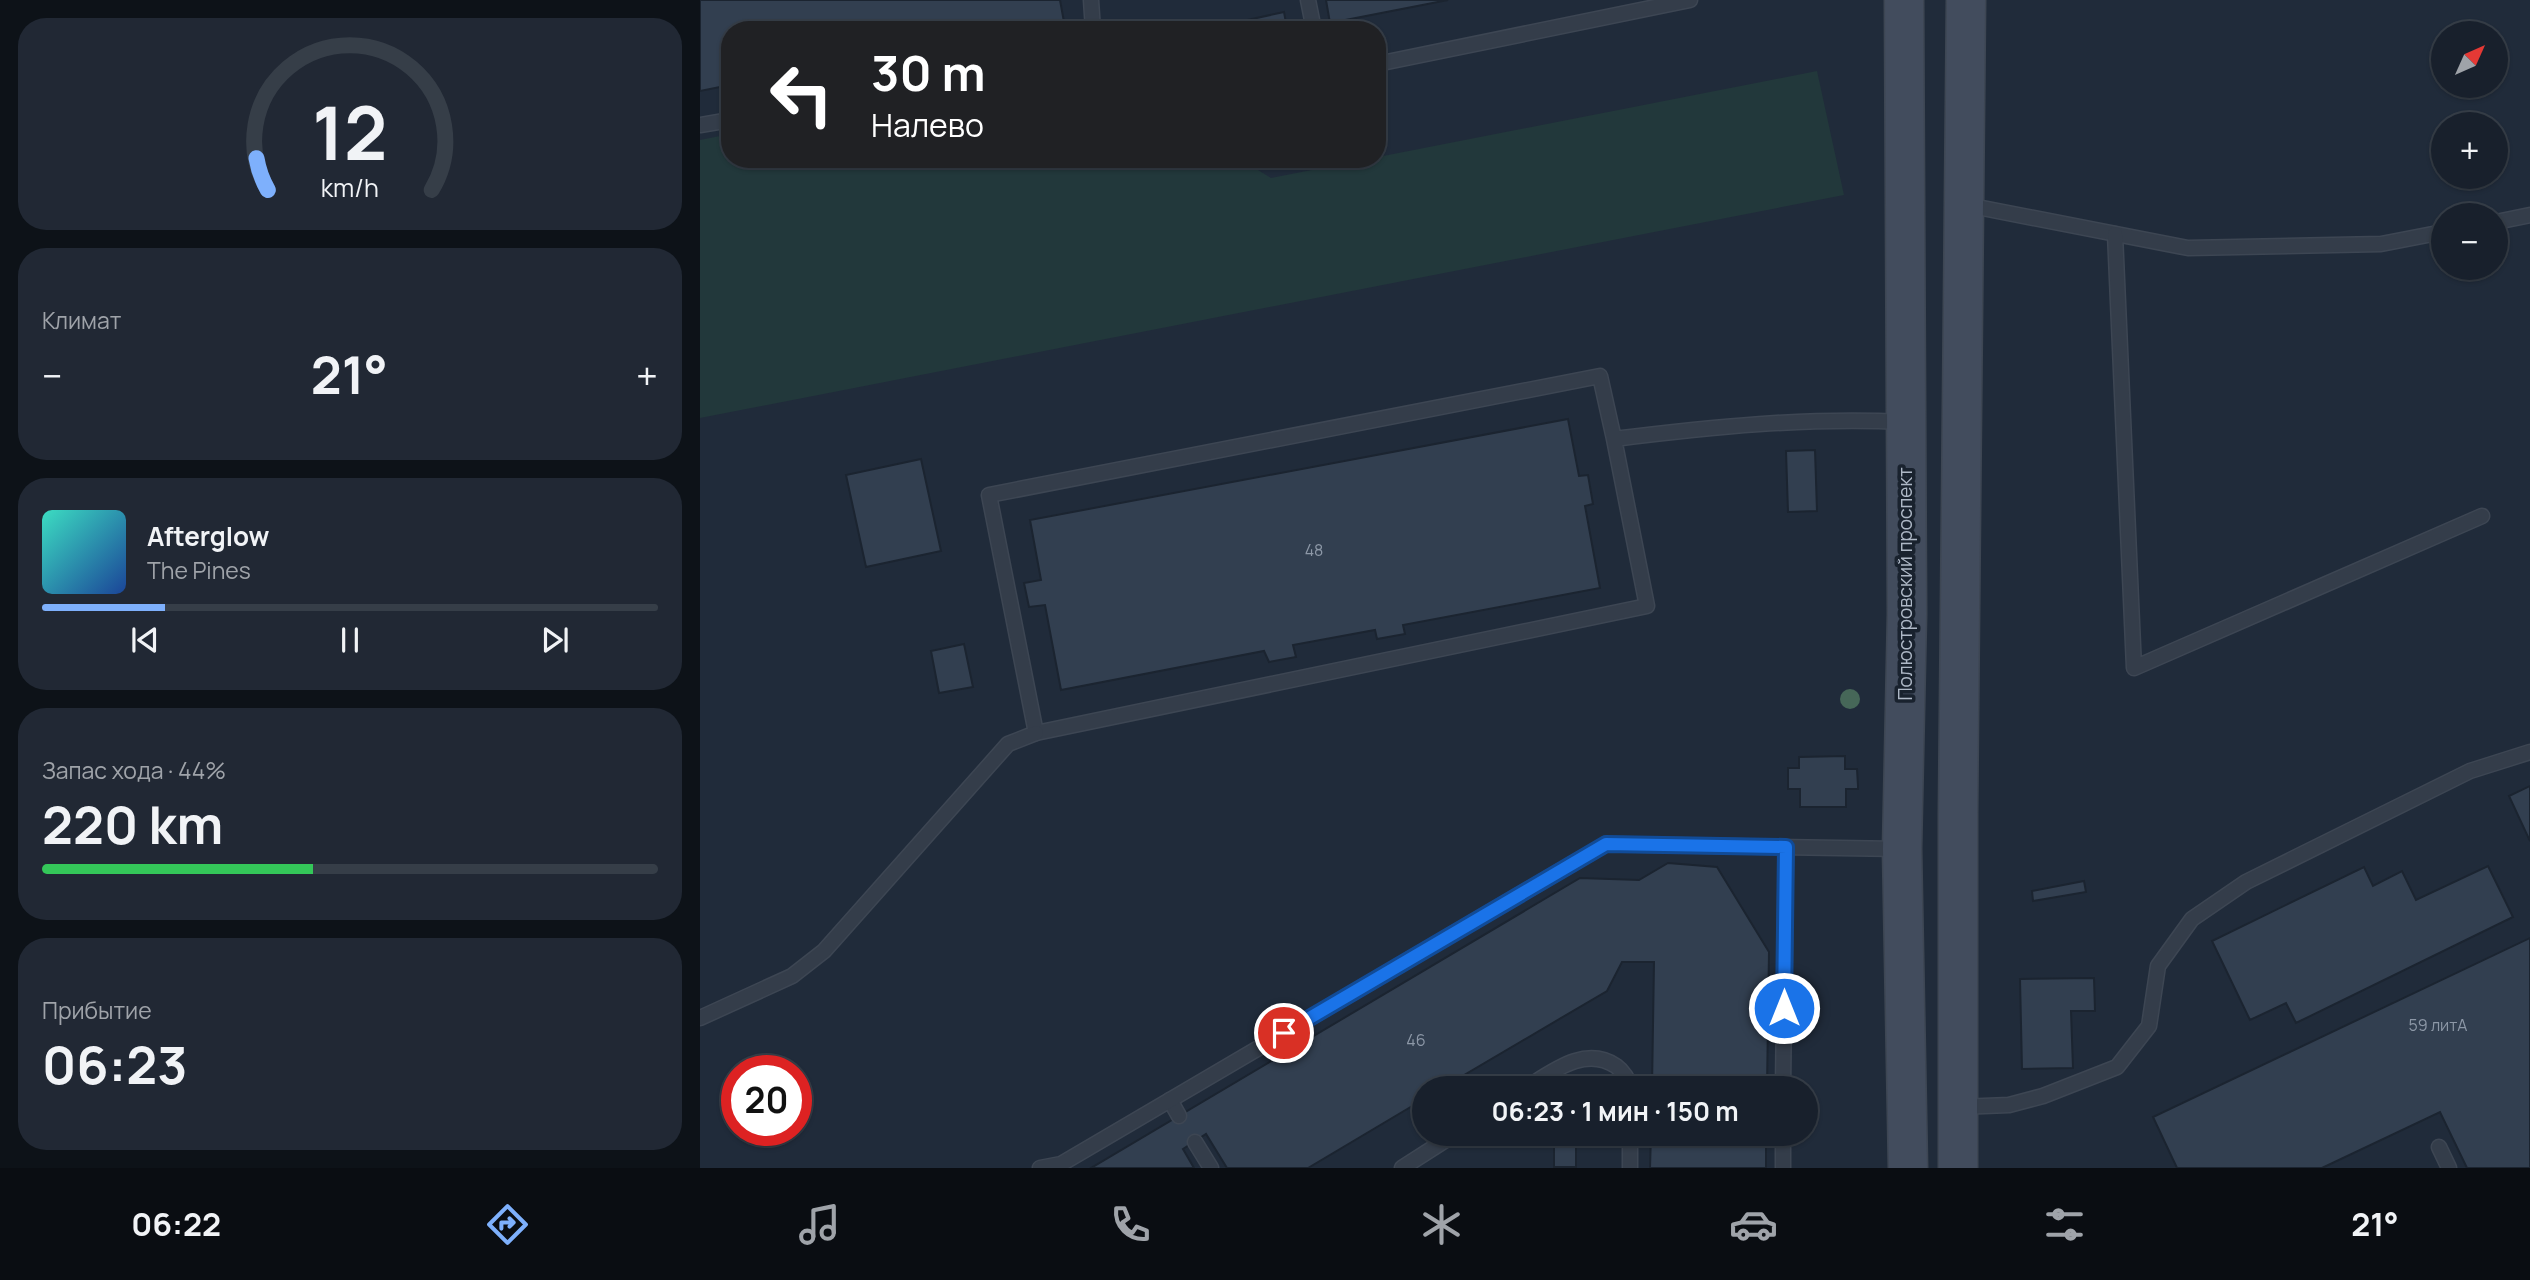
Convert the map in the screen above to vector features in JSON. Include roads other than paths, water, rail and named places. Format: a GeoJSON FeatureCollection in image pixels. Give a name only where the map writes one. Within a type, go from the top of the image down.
{"type":"FeatureCollection","features":[{"type":"Feature","properties":{"kind":"main road","name":"Полюстровский проспект"},"geometry":{"type":"LineString","coordinates":[[1904,0],[1906,614],[1902,849],[1908,1168]]}},
{"type":"Feature","properties":{"kind":"main road"},"geometry":{"type":"LineString","coordinates":[[1958,1168],[1966,0]]}},
{"type":"Feature","properties":{"kind":"main road"},"geometry":{"type":"LineString","coordinates":[[1906,614],[1960,613]]}},
{"type":"Feature","properties":{"kind":"lane"},"geometry":{"type":"LineString","coordinates":[[1091,0],[1092,21]]}},
{"type":"Feature","properties":{"kind":"lane"},"geometry":{"type":"LineString","coordinates":[[1308,0],[1312,21]]}},
{"type":"Feature","properties":{"kind":"lane"},"geometry":{"type":"LineString","coordinates":[[1386,62],[1690,0]]}},
{"type":"Feature","properties":{"kind":"lane"},"geometry":{"type":"LineString","coordinates":[[700,125],[721,122]]}},
{"type":"Feature","properties":{"kind":"lane"},"geometry":{"type":"LineString","coordinates":[[1966,205],[2188,248],[2381,244],[2431,234]]}},
{"type":"Feature","properties":{"kind":"lane"},"geometry":{"type":"LineString","coordinates":[[2508,220],[2530,215]]}},
{"type":"Feature","properties":{"kind":"lane"},"geometry":{"type":"LineString","coordinates":[[2115,234],[2134,668],[2482,516]]}},
{"type":"Feature","properties":{"kind":"lane"},"geometry":{"type":"LineString","coordinates":[[700,1018],[792,976],[824,951],[1009,744],[1036,733],[1647,606],[1600,376],[989,495],[1036,733]]}},
{"type":"Feature","properties":{"kind":"lane"},"geometry":{"type":"LineString","coordinates":[[1614,439],[1718,426],[1868,420],[1906,422]]}},
{"type":"Feature","properties":{"kind":"lane"},"geometry":{"type":"LineString","coordinates":[[1958,1107],[2009,1105],[2043,1096],[2117,1067],[2149,1026],[2158,965],[2192,919],[2246,882],[2470,771],[2530,752]]}},
{"type":"Feature","properties":{"kind":"lane"},"geometry":{"type":"LineString","coordinates":[[1040,1168],[1061,1164],[1606,844],[1902,849]]}},
{"type":"Feature","properties":{"kind":"lane"},"geometry":{"type":"LineString","coordinates":[[1783,1076],[1786,847]]}},
{"type":"Feature","properties":{"kind":"lane"},"geometry":{"type":"LineString","coordinates":[[1545,1076],[1564,1064],[1590,1057],[1608,1060],[1621,1069],[1624,1076]]}},
{"type":"Feature","properties":{"kind":"lane"},"geometry":{"type":"LineString","coordinates":[[1170,1100],[1178,1116]]}},
{"type":"Feature","properties":{"kind":"lane"},"geometry":{"type":"LineString","coordinates":[[1195,1142],[1212,1168]]}},
{"type":"Feature","properties":{"kind":"lane"},"geometry":{"type":"LineString","coordinates":[[1402,1168],[1436,1146]]}},
{"type":"Feature","properties":{"kind":"lane"},"geometry":{"type":"LineString","coordinates":[[1630,1146],[1630,1168]]}},
{"type":"Feature","properties":{"kind":"lane"},"geometry":{"type":"LineString","coordinates":[[1783,1146],[1783,1168]]}},
{"type":"Feature","properties":{"kind":"lane"},"geometry":{"type":"LineString","coordinates":[[2439,1147],[2449,1168]]}}]}
